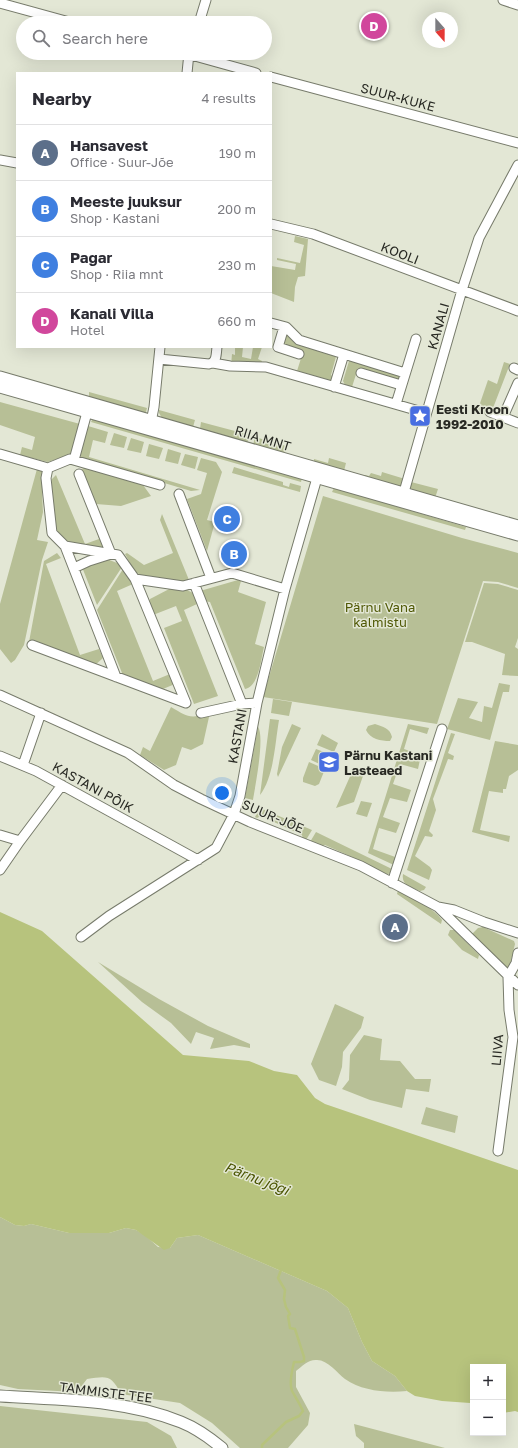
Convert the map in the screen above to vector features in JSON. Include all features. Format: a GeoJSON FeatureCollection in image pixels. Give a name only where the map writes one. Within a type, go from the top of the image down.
{"type":"FeatureCollection","features":[{"type":"Feature","properties":{"kind":"main road","name":"RIIA MNT"},"geometry":{"type":"LineString","coordinates":[[0,377],[89,407],[403,498],[518,535]]}},
{"type":"Feature","properties":{"kind":"main road","name":"RIIA MNT"},"geometry":{"type":"LineString","coordinates":[[0,387],[89,407]]}},
{"type":"Feature","properties":{"kind":"main road","name":"RIIA MNT"},"geometry":{"type":"LineString","coordinates":[[403,498],[518,526]]}},
{"type":"Feature","properties":{"kind":"main road","name":"TAMMISTE TEE"},"geometry":{"type":"LineString","coordinates":[[0,1396],[100,1403],[146,1409],[194,1428],[222,1448]]}},
{"type":"Feature","properties":{"kind":"street"},"geometry":{"type":"LineString","coordinates":[[201,16],[206,0]]}},
{"type":"Feature","properties":{"kind":"street"},"geometry":{"type":"LineString","coordinates":[[503,0],[518,5]]}},
{"type":"Feature","properties":{"kind":"street"},"geometry":{"type":"LineString","coordinates":[[0,3],[47,16]]}},
{"type":"Feature","properties":{"kind":"street"},"geometry":{"type":"LineString","coordinates":[[187,60],[187,72]]}},
{"type":"Feature","properties":{"kind":"street"},"geometry":{"type":"LineString","coordinates":[[206,60],[232,70],[248,72]]}},
{"type":"Feature","properties":{"kind":"street","name":"SUUR-KUKE"},"geometry":{"type":"LineString","coordinates":[[272,77],[518,143]]}},
{"type":"Feature","properties":{"kind":"street"},"geometry":{"type":"LineString","coordinates":[[0,160],[16,163]]}},
{"type":"Feature","properties":{"kind":"street","name":"KANALI"},"geometry":{"type":"LineString","coordinates":[[403,498],[426,413],[479,238],[518,165]]}},
{"type":"Feature","properties":{"kind":"street","name":"KOOLI"},"geometry":{"type":"LineString","coordinates":[[272,224],[314,234],[518,311]]}},
{"type":"Feature","properties":{"kind":"street"},"geometry":{"type":"LineString","coordinates":[[272,323],[284,327],[299,340],[405,373]]}},
{"type":"Feature","properties":{"kind":"street"},"geometry":{"type":"LineString","coordinates":[[284,327],[274,345],[299,354]]}},
{"type":"Feature","properties":{"kind":"street"},"geometry":{"type":"LineString","coordinates":[[396,404],[416,338]]}},
{"type":"Feature","properties":{"kind":"street"},"geometry":{"type":"LineString","coordinates":[[150,425],[160,348]]}},
{"type":"Feature","properties":{"kind":"street"},"geometry":{"type":"LineString","coordinates":[[213,363],[217,348]]}},
{"type":"Feature","properties":{"kind":"street"},"geometry":{"type":"LineString","coordinates":[[334,387],[344,354]]}},
{"type":"Feature","properties":{"kind":"street"},"geometry":{"type":"LineString","coordinates":[[159,359],[209,364],[213,363],[230,366],[266,367],[426,413]]}},
{"type":"Feature","properties":{"kind":"street"},"geometry":{"type":"LineString","coordinates":[[361,373],[402,385]]}},
{"type":"Feature","properties":{"kind":"street"},"geometry":{"type":"LineString","coordinates":[[503,417],[518,383]]}},
{"type":"Feature","properties":{"kind":"street"},"geometry":{"type":"LineString","coordinates":[[74,460],[89,407]]}},
{"type":"Feature","properties":{"kind":"street"},"geometry":{"type":"LineString","coordinates":[[490,412],[518,423]]}},
{"type":"Feature","properties":{"kind":"street"},"geometry":{"type":"LineString","coordinates":[[0,454],[48,468],[70,459],[160,485]]}},
{"type":"Feature","properties":{"kind":"street"},"geometry":{"type":"LineString","coordinates":[[48,468],[46,478],[52,533],[65,546],[116,677]]}},
{"type":"Feature","properties":{"kind":"street","name":"KASTANI"},"geometry":{"type":"LineString","coordinates":[[81,937],[109,916],[216,848],[234,814],[240,796],[257,703],[285,589],[318,473]]}},
{"type":"Feature","properties":{"kind":"street"},"geometry":{"type":"LineString","coordinates":[[79,474],[111,554]]}},
{"type":"Feature","properties":{"kind":"street"},"geometry":{"type":"LineString","coordinates":[[179,494],[211,578]]}},
{"type":"Feature","properties":{"kind":"street"},"geometry":{"type":"LineString","coordinates":[[32,645],[186,703],[135,578],[118,556],[65,546]]}},
{"type":"Feature","properties":{"kind":"street"},"geometry":{"type":"LineString","coordinates":[[74,568],[89,561],[111,554]]}},
{"type":"Feature","properties":{"kind":"street"},"geometry":{"type":"LineString","coordinates":[[135,578],[183,586],[232,573],[285,589]]}},
{"type":"Feature","properties":{"kind":"street"},"geometry":{"type":"LineString","coordinates":[[194,583],[242,704]]}},
{"type":"Feature","properties":{"kind":"street","name":"SUUR-JÕE"},"geometry":{"type":"LineString","coordinates":[[0,695],[128,753],[174,785],[234,814],[361,866],[438,907],[508,977],[518,985]]}},
{"type":"Feature","properties":{"kind":"street"},"geometry":{"type":"LineString","coordinates":[[201,713],[242,704],[257,703]]}},
{"type":"Feature","properties":{"kind":"street"},"geometry":{"type":"LineString","coordinates":[[23,765],[41,713]]}},
{"type":"Feature","properties":{"kind":"street"},"geometry":{"type":"LineString","coordinates":[[392,883],[442,729]]}},
{"type":"Feature","properties":{"kind":"street","name":"KASTANI PÕIK"},"geometry":{"type":"LineString","coordinates":[[0,756],[23,765],[62,785],[198,860]]}},
{"type":"Feature","properties":{"kind":"street"},"geometry":{"type":"LineString","coordinates":[[0,870],[62,785]]}},
{"type":"Feature","properties":{"kind":"street"},"geometry":{"type":"LineString","coordinates":[[0,835],[20,841]]}},
{"type":"Feature","properties":{"kind":"street"},"geometry":{"type":"LineString","coordinates":[[438,907],[454,910],[518,933]]}},
{"type":"Feature","properties":{"kind":"street","name":"LIIVA"},"geometry":{"type":"LineString","coordinates":[[498,1151],[513,1037],[509,1010],[508,977],[516,963],[518,953]]}},
{"type":"Feature","properties":{"kind":"green space"},"geometry":{"type":"Polygon","coordinates":[[[295,236],[308,239],[305,276],[298,277],[295,287],[294,302],[272,293],[272,266],[295,270],[296,264],[277,260],[277,258],[300,263],[304,245],[294,242],[295,236]]]}},
{"type":"Feature","properties":{"kind":"green space"},"geometry":{"type":"Polygon","coordinates":[[[286,330],[337,353],[331,375],[333,377],[332,381],[297,371],[303,352],[284,345],[282,341],[286,330]]]}},
{"type":"Feature","properties":{"kind":"green space"},"geometry":{"type":"Polygon","coordinates":[[[235,348],[243,348],[242,357],[251,359],[253,348],[262,348],[258,359],[262,361],[261,365],[231,365],[232,354],[235,355],[235,348]]]}},
{"type":"Feature","properties":{"kind":"green space"},"geometry":{"type":"Polygon","coordinates":[[[349,361],[355,361],[398,374],[401,377],[400,380],[358,368],[352,387],[345,385],[343,381],[349,361]]]}},
{"type":"Feature","properties":{"kind":"green space"},"geometry":{"type":"Polygon","coordinates":[[[504,362],[510,364],[493,408],[488,406],[484,415],[477,412],[488,380],[497,384],[504,362]]]}},
{"type":"Feature","properties":{"kind":"green space"},"geometry":{"type":"Polygon","coordinates":[[[89,392],[147,408],[146,412],[142,413],[89,397],[89,392]]]}},
{"type":"Feature","properties":{"kind":"green space"},"geometry":{"type":"Polygon","coordinates":[[[0,402],[80,424],[71,454],[48,462],[20,455],[22,447],[32,450],[35,437],[0,425],[0,402]]]}},
{"type":"Feature","properties":{"kind":"green space"},"geometry":{"type":"Polygon","coordinates":[[[159,410],[195,420],[193,427],[162,418],[159,410]]]}},
{"type":"Feature","properties":{"kind":"green space"},"geometry":{"type":"Polygon","coordinates":[[[93,418],[302,478],[301,482],[91,422],[93,418]]]}},
{"type":"Feature","properties":{"kind":"green space"},"geometry":{"type":"Polygon","coordinates":[[[201,422],[250,435],[247,443],[200,429],[201,422]]]}},
{"type":"Feature","properties":{"kind":"green space"},"geometry":{"type":"Polygon","coordinates":[[[88,426],[108,432],[105,443],[93,440],[89,457],[200,490],[191,491],[81,458],[80,453],[88,426]]]}},
{"type":"Feature","properties":{"kind":"green space"},"geometry":{"type":"Polygon","coordinates":[[[114,433],[127,437],[124,448],[110,445],[114,433]]]}},
{"type":"Feature","properties":{"kind":"green space"},"geometry":{"type":"Polygon","coordinates":[[[255,437],[286,446],[284,454],[253,445],[255,437]]]}},
{"type":"Feature","properties":{"kind":"green space"},"geometry":{"type":"Polygon","coordinates":[[[131,438],[144,442],[141,453],[127,450],[131,438]]]}},
{"type":"Feature","properties":{"kind":"green space"},"geometry":{"type":"Polygon","coordinates":[[[149,444],[163,448],[159,459],[146,456],[149,444]]]}},
{"type":"Feature","properties":{"kind":"green space"},"geometry":{"type":"Polygon","coordinates":[[[168,449],[181,453],[178,464],[165,461],[168,449]]]}},
{"type":"Feature","properties":{"kind":"green space"},"geometry":{"type":"Polygon","coordinates":[[[185,454],[198,457],[195,469],[181,465],[185,454]]]}},
{"type":"Feature","properties":{"kind":"green space"},"geometry":{"type":"Polygon","coordinates":[[[201,458],[216,462],[222,472],[207,520],[215,522],[207,551],[187,499],[201,494],[207,473],[197,470],[201,458]]]}},
{"type":"Feature","properties":{"kind":"green space"},"geometry":{"type":"Polygon","coordinates":[[[329,458],[346,463],[344,471],[314,462],[314,459],[328,463],[329,458]]]}},
{"type":"Feature","properties":{"kind":"green space"},"geometry":{"type":"Polygon","coordinates":[[[234,467],[283,482],[283,485],[289,487],[290,483],[301,486],[300,492],[232,473],[234,467]]]}},
{"type":"Feature","properties":{"kind":"green space"},"geometry":{"type":"Polygon","coordinates":[[[84,468],[143,485],[151,496],[121,506],[96,504],[82,472],[82,469],[84,468]]]}},
{"type":"Feature","properties":{"kind":"green space"},"geometry":{"type":"Polygon","coordinates":[[[37,469],[46,471],[42,493],[43,512],[37,540],[48,542],[42,560],[24,645],[15,660],[11,663],[0,649],[0,604],[37,469]]]}},
{"type":"Feature","properties":{"kind":"green space"},"geometry":{"type":"Polygon","coordinates":[[[382,472],[405,479],[403,485],[399,487],[365,478],[365,475],[369,476],[371,473],[381,476],[382,472]]]}},
{"type":"Feature","properties":{"kind":"green space"},"geometry":{"type":"Polygon","coordinates":[[[56,475],[85,544],[99,539],[96,529],[98,528],[107,551],[67,543],[55,532],[49,492],[52,479],[56,475]]]}},
{"type":"Feature","properties":{"kind":"green space"},"geometry":{"type":"Polygon","coordinates":[[[411,482],[438,489],[435,498],[412,490],[410,486],[411,482]]]}},
{"type":"Feature","properties":{"kind":"green space"},"geometry":{"type":"Polygon","coordinates":[[[334,488],[466,527],[465,530],[332,492],[334,488]]]}},
{"type":"Feature","properties":{"kind":"green space","name":"Pärnu Vana kalmistu"},"geometry":{"type":"Polygon","coordinates":[[[323,496],[462,538],[518,553],[518,588],[498,582],[483,581],[437,724],[263,697],[323,496]]]}},
{"type":"Feature","properties":{"kind":"green space"},"geometry":{"type":"Polygon","coordinates":[[[162,514],[189,580],[181,582],[141,576],[134,570],[125,554],[127,553],[144,565],[173,553],[160,520],[162,514]]]}},
{"type":"Feature","properties":{"kind":"green space"},"geometry":{"type":"Polygon","coordinates":[[[57,553],[61,558],[46,564],[80,655],[99,649],[103,658],[94,666],[29,642],[44,561],[57,553]]]}},
{"type":"Feature","properties":{"kind":"green space"},"geometry":{"type":"Polygon","coordinates":[[[107,559],[122,567],[97,605],[82,567],[107,559]]]}},
{"type":"Feature","properties":{"kind":"green space"},"geometry":{"type":"Polygon","coordinates":[[[123,569],[130,577],[133,584],[117,591],[153,681],[170,674],[175,684],[158,691],[124,678],[97,610],[123,569]]]}},
{"type":"Feature","properties":{"kind":"green space"},"geometry":{"type":"Polygon","coordinates":[[[238,580],[241,581],[238,592],[266,602],[255,644],[264,647],[259,671],[250,687],[245,689],[210,602],[204,601],[200,591],[238,580]]]}},
{"type":"Feature","properties":{"kind":"green space"},"geometry":{"type":"Polygon","coordinates":[[[484,583],[498,584],[518,590],[518,638],[515,647],[518,649],[518,676],[502,675],[505,654],[472,642],[465,642],[484,583]]]}},
{"type":"Feature","properties":{"kind":"green space"},"geometry":{"type":"Polygon","coordinates":[[[173,587],[183,588],[193,593],[197,604],[184,610],[218,696],[194,704],[164,628],[182,621],[176,606],[153,615],[148,604],[150,599],[173,587]]]}},
{"type":"Feature","properties":{"kind":"green space"},"geometry":{"type":"Polygon","coordinates":[[[499,683],[510,685],[509,692],[503,692],[490,740],[447,729],[458,698],[478,702],[469,718],[482,722],[484,706],[492,708],[499,683]]]}},
{"type":"Feature","properties":{"kind":"green space"},"geometry":{"type":"Polygon","coordinates":[[[273,699],[292,702],[289,716],[271,713],[273,699]]]}},
{"type":"Feature","properties":{"kind":"green space"},"geometry":{"type":"Polygon","coordinates":[[[171,707],[188,716],[207,714],[209,717],[203,744],[191,750],[182,747],[176,765],[164,770],[140,755],[143,747],[150,751],[171,707]]]}},
{"type":"Feature","properties":{"kind":"green space"},"geometry":{"type":"Polygon","coordinates":[[[270,719],[279,720],[271,769],[265,788],[260,795],[270,719]]]}},
{"type":"Feature","properties":{"kind":"green space"},"geometry":{"type":"Polygon","coordinates":[[[292,724],[301,728],[278,777],[277,774],[282,747],[292,724]]]}},
{"type":"Feature","properties":{"kind":"green space"},"geometry":{"type":"Polygon","coordinates":[[[375,724],[386,728],[390,732],[392,737],[390,741],[383,741],[370,736],[366,730],[368,726],[375,724]]]}},
{"type":"Feature","properties":{"kind":"green space"},"geometry":{"type":"Polygon","coordinates":[[[408,724],[429,728],[427,734],[410,729],[404,749],[421,755],[418,769],[400,764],[393,784],[411,790],[407,802],[390,798],[383,817],[400,823],[396,833],[379,828],[373,849],[398,858],[396,866],[368,853],[408,724]]]}},
{"type":"Feature","properties":{"kind":"green space"},"geometry":{"type":"Polygon","coordinates":[[[258,727],[260,732],[260,751],[253,800],[245,798],[258,727]]]}},
{"type":"Feature","properties":{"kind":"green space"},"geometry":{"type":"Polygon","coordinates":[[[451,733],[455,734],[448,753],[454,756],[453,760],[448,759],[433,799],[436,810],[429,831],[433,835],[432,837],[425,836],[415,856],[432,870],[429,880],[407,870],[451,733]]]}},
{"type":"Feature","properties":{"kind":"green space"},"geometry":{"type":"Polygon","coordinates":[[[322,734],[338,743],[334,752],[317,745],[322,734]]]}},
{"type":"Feature","properties":{"kind":"green space"},"geometry":{"type":"Polygon","coordinates":[[[495,741],[518,745],[518,770],[509,776],[506,789],[503,789],[503,793],[489,791],[480,830],[510,836],[509,842],[472,832],[495,741]]]}},
{"type":"Feature","properties":{"kind":"green space"},"geometry":{"type":"Polygon","coordinates":[[[316,749],[332,755],[326,767],[311,760],[316,749]]]}},
{"type":"Feature","properties":{"kind":"green space"},"geometry":{"type":"Polygon","coordinates":[[[309,762],[325,769],[319,784],[315,786],[303,782],[309,762]]]}},
{"type":"Feature","properties":{"kind":"green space"},"geometry":{"type":"Polygon","coordinates":[[[352,772],[363,776],[354,802],[336,808],[352,772]]]}},
{"type":"Feature","properties":{"kind":"green space"},"geometry":{"type":"Polygon","coordinates":[[[361,801],[372,803],[367,817],[356,814],[361,801]]]}},
{"type":"Feature","properties":{"kind":"green space"},"geometry":{"type":"Polygon","coordinates":[[[260,808],[312,830],[306,840],[303,839],[302,835],[261,816],[257,818],[255,817],[260,808]]]}},
{"type":"Feature","properties":{"kind":"green space"},"geometry":{"type":"Polygon","coordinates":[[[316,832],[394,870],[389,874],[379,873],[362,866],[361,861],[325,845],[319,847],[310,842],[316,832]]]}},
{"type":"Feature","properties":{"kind":"green space"},"geometry":{"type":"Polygon","coordinates":[[[403,874],[426,887],[424,890],[420,891],[410,887],[405,883],[403,874]]]}},
{"type":"Feature","properties":{"kind":"green space"},"geometry":{"type":"Polygon","coordinates":[[[398,890],[434,911],[442,920],[441,924],[397,894],[398,890]]]}},
{"type":"Feature","properties":{"kind":"green space"},"geometry":{"type":"Polygon","coordinates":[[[483,927],[514,941],[515,944],[509,969],[471,935],[478,928],[483,927]]]}},
{"type":"Feature","properties":{"kind":"green space"},"geometry":{"type":"Polygon","coordinates":[[[450,930],[454,930],[479,955],[478,959],[462,950],[448,935],[450,930]]]}},
{"type":"Feature","properties":{"kind":"green space"},"geometry":{"type":"Polygon","coordinates":[[[98,962],[159,999],[208,1026],[250,1044],[250,1048],[234,1045],[210,1049],[214,1038],[196,1032],[191,1044],[171,1023],[142,1002],[98,962]]]}},
{"type":"Feature","properties":{"kind":"green space"},"geometry":{"type":"Polygon","coordinates":[[[335,1004],[364,1017],[361,1028],[343,1052],[342,1067],[336,1086],[319,1080],[311,1064],[335,1004]]]}},
{"type":"Feature","properties":{"kind":"green space"},"geometry":{"type":"Polygon","coordinates":[[[364,1035],[382,1039],[380,1060],[400,1061],[415,1079],[431,1079],[429,1092],[406,1089],[402,1108],[370,1100],[342,1089],[349,1080],[350,1055],[364,1035]]]}},
{"type":"Feature","properties":{"kind":"green space"},"geometry":{"type":"Polygon","coordinates":[[[426,1107],[458,1116],[455,1133],[421,1124],[426,1107]]]}},
{"type":"Feature","properties":{"kind":"green space"},"geometry":{"type":"Polygon","coordinates":[[[0,1217],[15,1225],[24,1226],[31,1224],[69,1233],[109,1233],[126,1228],[136,1230],[145,1235],[158,1247],[170,1248],[177,1238],[198,1235],[327,1291],[348,1308],[362,1342],[372,1361],[395,1376],[407,1391],[391,1392],[367,1389],[345,1379],[325,1362],[317,1360],[311,1361],[296,1371],[296,1387],[310,1413],[308,1425],[288,1448],[240,1448],[212,1423],[180,1403],[121,1394],[114,1383],[108,1378],[100,1377],[87,1379],[77,1392],[18,1389],[0,1385],[0,1217]]]}},
{"type":"Feature","properties":{"kind":"green space"},"geometry":{"type":"Polygon","coordinates":[[[0,1406],[147,1422],[171,1436],[177,1448],[0,1448],[0,1406]]]}},
{"type":"Feature","properties":{"kind":"green space"},"geometry":{"type":"Polygon","coordinates":[[[354,1424],[445,1448],[364,1448],[364,1443],[356,1436],[354,1424]]]}},
{"type":"Feature","properties":{"kind":"water","name":"Pärnu jõgi"},"geometry":{"type":"Polygon","coordinates":[[[0,912],[42,931],[183,1055],[249,1061],[274,1071],[297,1075],[315,1098],[325,1104],[518,1170],[518,1412],[506,1412],[506,1364],[470,1364],[470,1403],[442,1401],[415,1396],[407,1391],[395,1376],[372,1361],[362,1342],[348,1308],[327,1291],[198,1235],[177,1238],[170,1248],[164,1250],[136,1230],[126,1228],[109,1233],[69,1233],[31,1224],[24,1226],[15,1225],[0,1217],[0,912]]]}},
{"type":"Feature","properties":{"kind":"waterway"},"geometry":{"type":"LineString","coordinates":[[262,1448],[262,1445],[286,1422],[299,1416],[303,1411],[292,1391],[291,1380],[294,1362],[304,1361],[304,1357],[295,1329],[290,1328],[288,1316],[290,1314],[284,1299],[285,1290],[278,1278],[281,1270]]}},
{"type":"Feature","properties":{"kind":"place","name":"Kanali Villa"},"geometry":{"type":"Point","coordinates":[374,26]}},
{"type":"Feature","properties":{"kind":"place","name":"Eesti Kroon 1992-2010"},"geometry":{"type":"Point","coordinates":[420,416]}},
{"type":"Feature","properties":{"kind":"place","name":"Pagar"},"geometry":{"type":"Point","coordinates":[227,519]}},
{"type":"Feature","properties":{"kind":"place","name":"Meeste juuksur"},"geometry":{"type":"Point","coordinates":[234,554]}},
{"type":"Feature","properties":{"kind":"place","name":"Pärnu Kastani Lasteaed"},"geometry":{"type":"Point","coordinates":[329,762]}},
{"type":"Feature","properties":{"kind":"place","name":"Hansavest"},"geometry":{"type":"Point","coordinates":[395,927]}}]}
